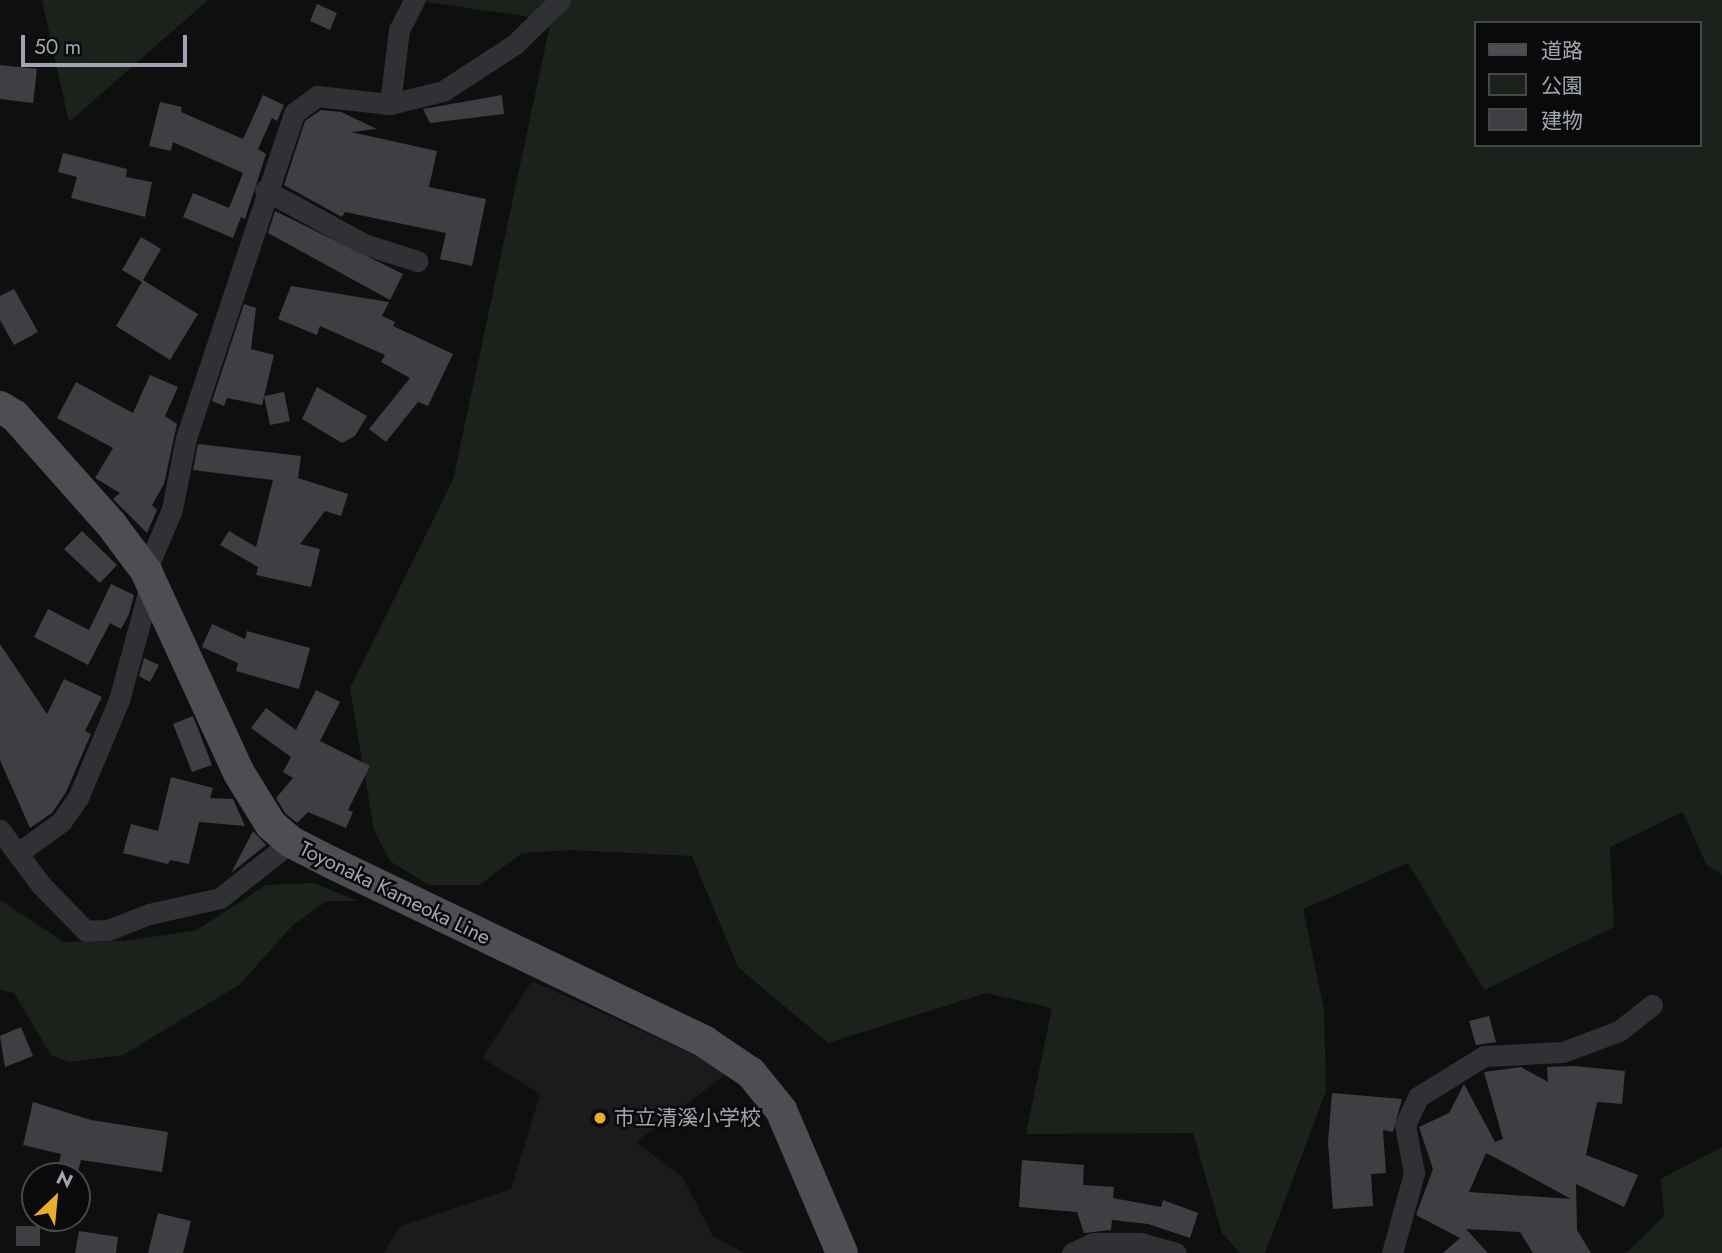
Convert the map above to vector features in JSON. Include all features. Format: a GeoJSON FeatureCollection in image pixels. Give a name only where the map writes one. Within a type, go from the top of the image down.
{"type":"FeatureCollection","features":[{"type":"Feature","properties":{"kind":"main road","name":"Toyonaka Kameoka Line"},"geometry":{"type":"LineString","coordinates":[[0,407],[15,416],[111,524],[148,577],[239,774],[271,825],[291,842],[705,1042],[751,1073],[781,1111],[842,1253]]}},
{"type":"Feature","properties":{"kind":"street"},"geometry":{"type":"LineString","coordinates":[[390,104],[399,30],[414,0]]}},
{"type":"Feature","properties":{"kind":"street"},"geometry":{"type":"LineString","coordinates":[[18,853],[61,822],[78,798],[119,700],[148,577],[172,509],[186,438],[265,190],[294,113],[304,102],[317,96],[390,104],[457,84],[515,44],[560,0]]}},
{"type":"Feature","properties":{"kind":"street"},"geometry":{"type":"LineString","coordinates":[[265,190],[364,244],[417,261]]}},
{"type":"Feature","properties":{"kind":"street"},"geometry":{"type":"LineString","coordinates":[[0,830],[86,931],[108,930],[149,914],[220,898],[291,842]]}},
{"type":"Feature","properties":{"kind":"street"},"geometry":{"type":"LineString","coordinates":[[1392,1253],[1414,1173],[1405,1125],[1418,1097],[1484,1056],[1563,1052],[1619,1031],[1653,1005]]}},
{"type":"Feature","properties":{"kind":"street"},"geometry":{"type":"LineString","coordinates":[[1072,1253],[1093,1243],[1141,1243],[1176,1253]]}},
{"type":"Feature","properties":{"kind":"shaded area","name":"市立清溪小学校"},"geometry":{"type":"Polygon","coordinates":[[[532,981],[730,1071],[636,1142],[683,1178],[713,1236],[744,1253],[383,1253],[401,1226],[511,1189],[540,1094],[482,1058],[532,981]]]}},
{"type":"Feature","properties":{"kind":"green space"},"geometry":{"type":"Polygon","coordinates":[[[42,0],[208,0],[69,122],[42,0]]]}},
{"type":"Feature","properties":{"kind":"green space"},"geometry":{"type":"Polygon","coordinates":[[[412,0],[1722,0],[1722,875],[1706,864],[1683,812],[1610,847],[1614,927],[1484,990],[1408,863],[1303,909],[1324,1010],[1326,1091],[1265,1253],[1240,1253],[1222,1233],[1193,1133],[1026,1134],[1052,1008],[986,993],[828,1043],[738,967],[692,856],[570,850],[522,853],[479,885],[429,885],[390,861],[374,830],[350,688],[453,480],[551,20],[412,0]]]}},
{"type":"Feature","properties":{"kind":"green space"},"geometry":{"type":"Polygon","coordinates":[[[313,883],[358,901],[327,901],[294,924],[239,985],[123,1055],[69,1062],[51,1055],[14,993],[0,990],[0,900],[64,942],[126,941],[197,930],[266,885],[313,883]]]}},
{"type":"Feature","properties":{"kind":"green space"},"geometry":{"type":"Polygon","coordinates":[[[1722,1147],[1722,1253],[1626,1253],[1664,1216],[1661,1179],[1722,1147]]]}},
{"type":"Feature","properties":{"kind":"building"},"geometry":{"type":"Polygon","coordinates":[[[317,4],[337,13],[330,30],[310,21],[317,4]]]}},
{"type":"Feature","properties":{"kind":"building"},"geometry":{"type":"Polygon","coordinates":[[[0,65],[37,69],[33,103],[0,99],[0,65]]]}},
{"type":"Feature","properties":{"kind":"building"},"geometry":{"type":"Polygon","coordinates":[[[263,95],[284,105],[277,121],[272,118],[258,149],[266,154],[245,219],[241,217],[233,238],[183,217],[193,193],[229,208],[243,173],[173,142],[171,151],[149,146],[160,102],[182,107],[181,112],[243,139],[263,95]]]}},
{"type":"Feature","properties":{"kind":"building"},"geometry":{"type":"Polygon","coordinates":[[[502,95],[504,114],[430,123],[423,109],[502,95]]]}},
{"type":"Feature","properties":{"kind":"building"},"geometry":{"type":"Polygon","coordinates":[[[321,110],[341,112],[377,129],[351,132],[437,151],[429,187],[486,199],[472,266],[440,259],[446,233],[345,212],[342,217],[284,185],[305,121],[321,110]]]}},
{"type":"Feature","properties":{"kind":"building"},"geometry":{"type":"Polygon","coordinates":[[[63,153],[127,169],[126,177],[152,182],[145,217],[71,198],[77,177],[58,172],[63,153]]]}},
{"type":"Feature","properties":{"kind":"building"},"geometry":{"type":"Polygon","coordinates":[[[275,211],[403,274],[390,300],[268,233],[275,211]]]}},
{"type":"Feature","properties":{"kind":"building"},"geometry":{"type":"Polygon","coordinates":[[[141,237],[161,249],[143,280],[198,314],[170,360],[116,326],[142,282],[122,270],[141,237]]]}},
{"type":"Feature","properties":{"kind":"building"},"geometry":{"type":"Polygon","coordinates":[[[291,286],[389,302],[382,316],[395,322],[393,326],[453,354],[428,406],[418,402],[386,442],[369,429],[410,378],[381,362],[385,355],[320,326],[317,335],[278,319],[291,286]]]}},
{"type":"Feature","properties":{"kind":"building"},"geometry":{"type":"Polygon","coordinates":[[[14,289],[38,332],[14,345],[0,320],[0,296],[14,289]]]}},
{"type":"Feature","properties":{"kind":"building"},"geometry":{"type":"Polygon","coordinates":[[[244,304],[256,308],[251,349],[274,355],[262,405],[227,398],[224,406],[212,401],[244,304]]]}},
{"type":"Feature","properties":{"kind":"building"},"geometry":{"type":"Polygon","coordinates":[[[150,375],[178,387],[165,416],[177,424],[164,484],[152,505],[157,510],[147,533],[113,499],[120,493],[95,478],[113,448],[57,418],[76,382],[133,413],[150,375]]]}},
{"type":"Feature","properties":{"kind":"building"},"geometry":{"type":"Polygon","coordinates":[[[317,387],[367,416],[355,436],[342,443],[302,419],[317,387]]]}},
{"type":"Feature","properties":{"kind":"building"},"geometry":{"type":"Polygon","coordinates":[[[284,392],[290,421],[270,425],[264,396],[284,392]]]}},
{"type":"Feature","properties":{"kind":"building"},"geometry":{"type":"Polygon","coordinates":[[[198,444],[301,456],[298,478],[348,494],[341,516],[325,511],[300,544],[320,549],[311,587],[256,575],[258,567],[220,545],[229,531],[256,547],[273,480],[193,470],[198,444]]]}},
{"type":"Feature","properties":{"kind":"building"},"geometry":{"type":"Polygon","coordinates":[[[82,531],[117,565],[100,583],[64,549],[82,531]]]}},
{"type":"Feature","properties":{"kind":"building"},"geometry":{"type":"Polygon","coordinates":[[[111,584],[134,595],[129,614],[121,629],[110,623],[88,665],[34,637],[48,609],[89,630],[111,584]]]}},
{"type":"Feature","properties":{"kind":"building"},"geometry":{"type":"Polygon","coordinates":[[[212,624],[245,639],[247,631],[310,648],[299,689],[236,671],[238,663],[202,647],[212,624]]]}},
{"type":"Feature","properties":{"kind":"building"},"geometry":{"type":"Polygon","coordinates":[[[0,644],[47,714],[64,679],[102,697],[85,731],[91,734],[66,792],[52,813],[30,828],[0,760],[0,644]]]}},
{"type":"Feature","properties":{"kind":"building"},"geometry":{"type":"Polygon","coordinates":[[[144,658],[159,665],[150,682],[139,676],[144,658]]]}},
{"type":"Feature","properties":{"kind":"building"},"geometry":{"type":"Polygon","coordinates":[[[316,690],[340,702],[320,741],[370,766],[348,810],[353,812],[346,828],[308,812],[297,823],[285,813],[276,798],[293,778],[283,772],[291,757],[251,728],[266,708],[296,730],[316,690]]]}},
{"type":"Feature","properties":{"kind":"building"},"geometry":{"type":"Polygon","coordinates":[[[193,716],[212,765],[192,772],[173,724],[193,716]]]}},
{"type":"Feature","properties":{"kind":"building"},"geometry":{"type":"Polygon","coordinates":[[[171,777],[213,788],[210,798],[233,799],[245,826],[199,822],[189,864],[170,860],[168,864],[123,853],[131,824],[158,831],[171,777]]]}},
{"type":"Feature","properties":{"kind":"building"},"geometry":{"type":"Polygon","coordinates":[[[253,831],[266,845],[231,873],[253,831]]]}},
{"type":"Feature","properties":{"kind":"building"},"geometry":{"type":"Polygon","coordinates":[[[1489,1016],[1496,1042],[1476,1045],[1469,1021],[1489,1016]]]}},
{"type":"Feature","properties":{"kind":"building"},"geometry":{"type":"Polygon","coordinates":[[[21,1027],[33,1056],[5,1067],[0,1036],[21,1027]]]}},
{"type":"Feature","properties":{"kind":"building"},"geometry":{"type":"Polygon","coordinates":[[[1574,1066],[1625,1071],[1622,1104],[1597,1102],[1586,1155],[1638,1175],[1624,1207],[1576,1184],[1577,1230],[1591,1253],[1533,1253],[1520,1232],[1466,1229],[1488,1253],[1443,1253],[1460,1238],[1416,1215],[1433,1169],[1419,1127],[1449,1113],[1464,1084],[1495,1142],[1503,1139],[1484,1072],[1521,1067],[1548,1082],[1547,1067],[1574,1066]],[[1486,1153],[1469,1192],[1571,1199],[1486,1153]]]}},
{"type":"Feature","properties":{"kind":"building"},"geometry":{"type":"Polygon","coordinates":[[[1332,1093],[1402,1099],[1393,1132],[1383,1130],[1386,1173],[1371,1174],[1373,1206],[1333,1209],[1328,1142],[1332,1093]]]}},
{"type":"Feature","properties":{"kind":"building"},"geometry":{"type":"Polygon","coordinates":[[[33,1102],[91,1120],[168,1132],[162,1172],[81,1160],[59,1162],[61,1154],[23,1145],[33,1102]]]}},
{"type":"Feature","properties":{"kind":"building"},"geometry":{"type":"Polygon","coordinates":[[[1022,1160],[1084,1165],[1083,1185],[1114,1187],[1113,1198],[1161,1207],[1163,1200],[1198,1213],[1190,1238],[1148,1224],[1112,1220],[1111,1230],[1084,1233],[1077,1212],[1019,1207],[1022,1160]]]}},
{"type":"Feature","properties":{"kind":"building"},"geometry":{"type":"Polygon","coordinates":[[[158,1213],[191,1221],[183,1253],[148,1253],[158,1213]]]}},
{"type":"Feature","properties":{"kind":"building"},"geometry":{"type":"Polygon","coordinates":[[[16,1226],[21,1226],[21,1232],[40,1232],[40,1246],[16,1246],[16,1226]]]}},
{"type":"Feature","properties":{"kind":"building"},"geometry":{"type":"Polygon","coordinates":[[[79,1232],[118,1237],[116,1253],[75,1253],[79,1232]]]}},
{"type":"Feature","properties":{"kind":"place","name":"市立清溪小学校"},"geometry":{"type":"Point","coordinates":[600,1118]}}]}
